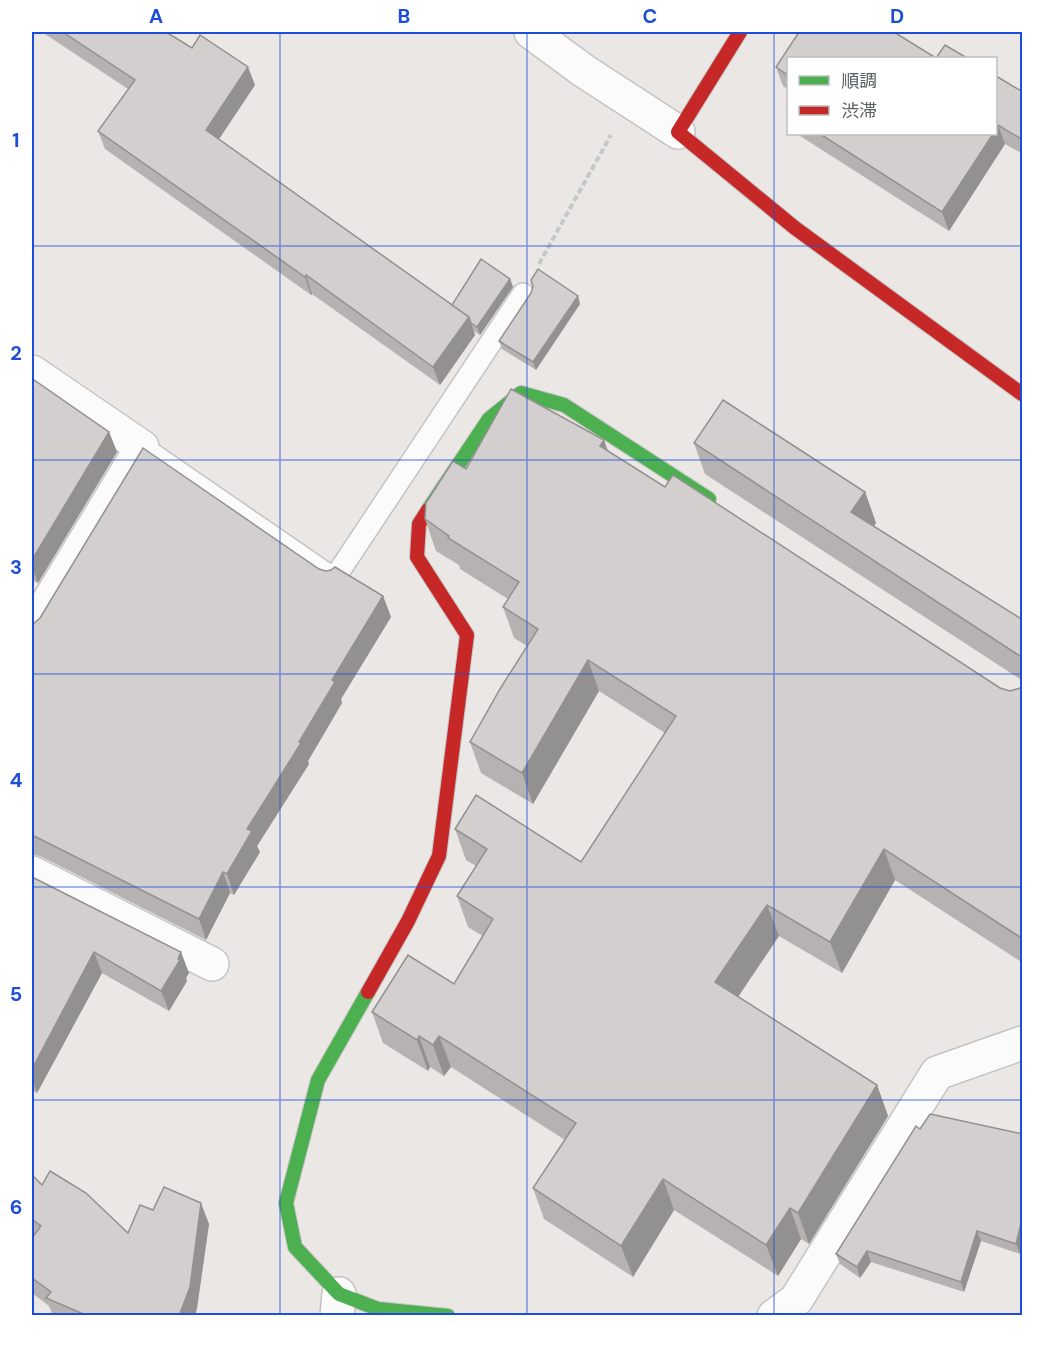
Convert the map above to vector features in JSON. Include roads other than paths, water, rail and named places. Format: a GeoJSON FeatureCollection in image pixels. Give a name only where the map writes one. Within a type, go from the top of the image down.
{"type":"FeatureCollection","features":[{"type":"Feature","properties":{"kind":"street"},"geometry":{"type":"LineString","coordinates":[[531,32],[584,71],[678,132],[795,228],[1023,394]]}},
{"type":"Feature","properties":{"kind":"street"},"geometry":{"type":"LineString","coordinates":[[678,132],[740,32]]}},
{"type":"Feature","properties":{"kind":"street"},"geometry":{"type":"LineString","coordinates":[[32,372],[142,447],[32,629]]}},
{"type":"Feature","properties":{"kind":"street"},"geometry":{"type":"LineString","coordinates":[[448,1316],[338,1305],[295,1247],[286,1203],[318,1080],[408,921],[439,856],[467,635],[417,556],[419,524],[489,419],[521,393],[564,405],[724,509]]}},
{"type":"Feature","properties":{"kind":"street"},"geometry":{"type":"LineString","coordinates":[[32,873],[212,964]]}},
{"type":"Feature","properties":{"kind":"street"},"geometry":{"type":"LineString","coordinates":[[774,1316],[796,1300],[937,1073],[1023,1043]]}},
{"type":"Feature","properties":{"kind":"lane"},"geometry":{"type":"LineString","coordinates":[[142,447],[334,579],[523,294]]}}]}
